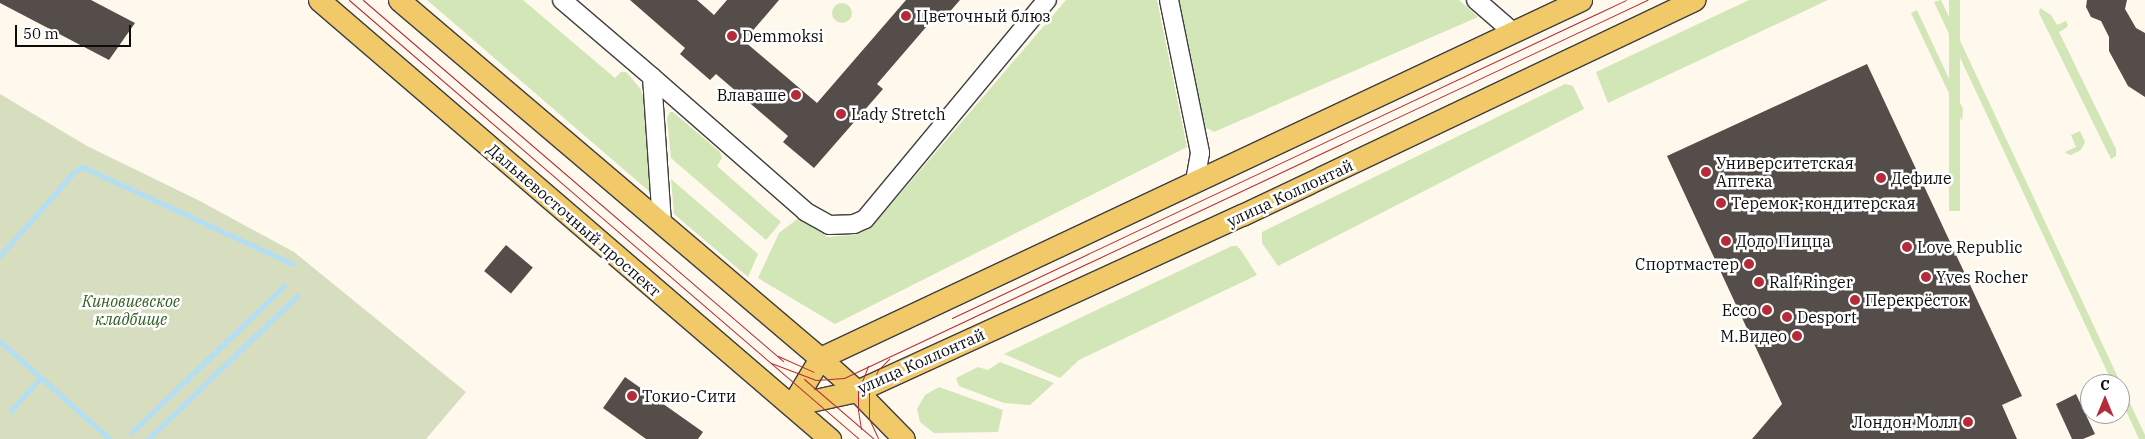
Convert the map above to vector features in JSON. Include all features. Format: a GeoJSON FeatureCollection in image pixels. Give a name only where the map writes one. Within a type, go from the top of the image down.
{"type":"FeatureCollection","features":[{"type":"Feature","properties":{"kind":"main road","name":"Дальневосточный проспект"},"geometry":{"type":"LineString","coordinates":[[319,0],[596,240],[830,439]]}},
{"type":"Feature","properties":{"kind":"main road"},"geometry":{"type":"LineString","coordinates":[[399,0],[820,358],[857,391],[904,439]]}},
{"type":"Feature","properties":{"kind":"main road"},"geometry":{"type":"LineString","coordinates":[[792,405],[820,358],[1581,0]]}},
{"type":"Feature","properties":{"kind":"main road","name":"улица Коллонтай"},"geometry":{"type":"LineString","coordinates":[[792,405],[857,391],[1242,215],[1694,0]]}},
{"type":"Feature","properties":{"kind":"street"},"geometry":{"type":"LineString","coordinates":[[562,0],[799,205],[829,226],[854,224],[865,219],[1047,0]]}},
{"type":"Feature","properties":{"kind":"street"},"geometry":{"type":"LineString","coordinates":[[1169,0],[1200,153],[1195,182]]}},
{"type":"Feature","properties":{"kind":"street"},"geometry":{"type":"LineString","coordinates":[[1476,0],[1513,32]]}},
{"type":"Feature","properties":{"kind":"street"},"geometry":{"type":"LineString","coordinates":[[652,77],[662,224]]}},
{"type":"Feature","properties":{"kind":"green space"},"geometry":{"type":"Polygon","coordinates":[[[427,0],[523,0],[615,78],[621,72],[626,72],[640,88],[644,98],[650,192],[427,0]]]}},
{"type":"Feature","properties":{"kind":"green space"},"geometry":{"type":"Polygon","coordinates":[[[1066,0],[1157,0],[1187,147],[835,324],[758,278],[779,233],[801,216],[827,237],[854,235],[882,215],[1066,0]]]}},
{"type":"Feature","properties":{"kind":"green space"},"geometry":{"type":"Polygon","coordinates":[[[1179,0],[1459,0],[1478,17],[1214,132],[1203,126],[1179,0]]]}},
{"type":"Feature","properties":{"kind":"green space"},"geometry":{"type":"Polygon","coordinates":[[[1749,0],[1828,0],[1608,103],[1596,72],[1749,0]]]}},
{"type":"Feature","properties":{"kind":"green space"},"geometry":{"type":"Polygon","coordinates":[[[1941,0],[2116,374],[2108,374],[1934,2],[1941,0]]]}},
{"type":"Feature","properties":{"kind":"green space"},"geometry":{"type":"Polygon","coordinates":[[[1949,0],[1960,0],[1960,211],[1949,211],[1949,0]]]}},
{"type":"Feature","properties":{"kind":"green space"},"geometry":{"type":"Polygon","coordinates":[[[838,3],[846,3],[852,9],[852,17],[846,23],[838,23],[832,17],[832,9],[838,3]]]}},
{"type":"Feature","properties":{"kind":"green space"},"geometry":{"type":"Polygon","coordinates":[[[2040,8],[2051,15],[2057,25],[2066,21],[2068,25],[2059,32],[2116,149],[2116,156],[2111,159],[2039,13],[2040,8]]]}},
{"type":"Feature","properties":{"kind":"green space"},"geometry":{"type":"Polygon","coordinates":[[[1917,10],[1963,109],[1962,121],[1911,13],[1917,10]]]}},
{"type":"Feature","properties":{"kind":"green space"},"geometry":{"type":"Polygon","coordinates":[[[1565,84],[1573,86],[1584,109],[1278,266],[1262,243],[1262,232],[1565,84]]]}},
{"type":"Feature","properties":{"kind":"green space","name":"Киновиевское кладбище"},"geometry":{"type":"Polygon","coordinates":[[[0,94],[87,146],[200,201],[294,252],[466,392],[426,439],[0,439],[0,94]]]}},
{"type":"Feature","properties":{"kind":"green space"},"geometry":{"type":"Polygon","coordinates":[[[670,112],[673,112],[720,152],[722,158],[717,166],[781,222],[766,240],[671,158],[667,118],[670,112]]]}},
{"type":"Feature","properties":{"kind":"green space"},"geometry":{"type":"Polygon","coordinates":[[[2080,131],[2085,142],[2081,150],[2071,155],[2067,154],[2065,152],[2076,147],[2071,135],[2080,131]]]}},
{"type":"Feature","properties":{"kind":"green space"},"geometry":{"type":"Polygon","coordinates":[[[671,179],[758,254],[748,277],[674,214],[671,179]]]}},
{"type":"Feature","properties":{"kind":"green space"},"geometry":{"type":"Polygon","coordinates":[[[1232,246],[1237,246],[1240,249],[1257,275],[1079,360],[1060,378],[1004,354],[1232,246]]]}},
{"type":"Feature","properties":{"kind":"green space"},"geometry":{"type":"Polygon","coordinates":[[[1000,362],[1054,383],[1030,405],[1004,403],[959,386],[956,378],[978,367],[988,370],[1000,362]]]}},
{"type":"Feature","properties":{"kind":"green space"},"geometry":{"type":"Polygon","coordinates":[[[939,387],[1003,410],[998,432],[934,433],[920,422],[917,409],[925,395],[939,387]]]}},
{"type":"Feature","properties":{"kind":"green space"},"geometry":{"type":"Polygon","coordinates":[[[2130,403],[2145,435],[2145,439],[2139,439],[2130,420],[2130,403]]]}},
{"type":"Feature","properties":{"kind":"building"},"geometry":{"type":"Polygon","coordinates":[[[0,0],[91,0],[135,23],[109,60],[0,3],[0,0]]]}},
{"type":"Feature","properties":{"kind":"building"},"geometry":{"type":"Polygon","coordinates":[[[630,0],[697,0],[714,15],[727,0],[779,0],[744,41],[817,103],[906,0],[960,0],[939,24],[933,19],[877,84],[883,89],[814,168],[783,142],[788,136],[716,74],[710,80],[680,54],[685,48],[630,0]]]}},
{"type":"Feature","properties":{"kind":"building"},"geometry":{"type":"Polygon","coordinates":[[[2087,0],[2127,0],[2125,9],[2136,28],[2145,33],[2145,97],[2128,86],[2109,51],[2109,37],[2101,21],[2091,17],[2086,7],[2087,0]]]}},
{"type":"Feature","properties":{"kind":"building","name":"Перекрёсток"},"geometry":{"type":"Polygon","coordinates":[[[1867,64],[2022,396],[2002,405],[2017,439],[1752,439],[1782,404],[1667,156],[1867,64]]]}},
{"type":"Feature","properties":{"kind":"building"},"geometry":{"type":"Polygon","coordinates":[[[506,245],[533,267],[511,294],[484,271],[506,245]]]}},
{"type":"Feature","properties":{"kind":"building","name":"Токио-Сити"},"geometry":{"type":"Polygon","coordinates":[[[625,377],[703,432],[698,439],[646,439],[603,408],[625,377]]]}},
{"type":"Feature","properties":{"kind":"building"},"geometry":{"type":"Polygon","coordinates":[[[2076,394],[2080,402],[2080,424],[2090,424],[2095,434],[2083,439],[2072,439],[2056,404],[2076,394]]]}},
{"type":"Feature","properties":{"kind":"waterway"},"geometry":{"type":"LineString","coordinates":[[0,256],[75,171],[83,167],[293,264]]}},
{"type":"Feature","properties":{"kind":"waterway"},"geometry":{"type":"LineString","coordinates":[[132,432],[284,286]]}},
{"type":"Feature","properties":{"kind":"waterway"},"geometry":{"type":"LineString","coordinates":[[148,439],[297,296]]}},
{"type":"Feature","properties":{"kind":"waterway"},"geometry":{"type":"LineString","coordinates":[[0,341],[110,439]]}},
{"type":"Feature","properties":{"kind":"waterway"},"geometry":{"type":"LineString","coordinates":[[11,411],[41,377]]}},
{"type":"Feature","properties":{"kind":"tram line"},"geometry":{"type":"LineString","coordinates":[[349,0],[859,439]]}},
{"type":"Feature","properties":{"kind":"tram line"},"geometry":{"type":"LineString","coordinates":[[363,0],[783,361]]}},
{"type":"Feature","properties":{"kind":"tram line"},"geometry":{"type":"LineString","coordinates":[[952,318],[1626,0]]}},
{"type":"Feature","properties":{"kind":"tram line"},"geometry":{"type":"LineString","coordinates":[[771,363],[816,380],[844,378],[1647,0]]}},
{"type":"Feature","properties":{"kind":"tram line"},"geometry":{"type":"LineString","coordinates":[[778,356],[814,372]]}},
{"type":"Feature","properties":{"kind":"tram line"},"geometry":{"type":"LineString","coordinates":[[878,438],[869,419],[869,393],[878,370],[889,359]]}},
{"type":"Feature","properties":{"kind":"tram line"},"geometry":{"type":"LineString","coordinates":[[861,429],[858,411],[858,392],[868,366]]}},
{"type":"Feature","properties":{"kind":"tram line"},"geometry":{"type":"LineString","coordinates":[[804,379],[874,439]]}},
{"type":"Feature","properties":{"kind":"place","name":"Цветочный блюз"},"geometry":{"type":"Point","coordinates":[906,16]}},
{"type":"Feature","properties":{"kind":"place","name":"Demmoksi"},"geometry":{"type":"Point","coordinates":[732,36]}},
{"type":"Feature","properties":{"kind":"place","name":"Влаваше"},"geometry":{"type":"Point","coordinates":[796,95]}},
{"type":"Feature","properties":{"kind":"place","name":"Lady Stretch"},"geometry":{"type":"Point","coordinates":[841,114]}},
{"type":"Feature","properties":{"kind":"place","name":"Университетская Аптека"},"geometry":{"type":"Point","coordinates":[1706,172]}},
{"type":"Feature","properties":{"kind":"place","name":"Дефиле"},"geometry":{"type":"Point","coordinates":[1881,178]}},
{"type":"Feature","properties":{"kind":"place","name":"Теремок-кондитерская"},"geometry":{"type":"Point","coordinates":[1721,203]}},
{"type":"Feature","properties":{"kind":"place","name":"Додо Пицца"},"geometry":{"type":"Point","coordinates":[1726,241]}},
{"type":"Feature","properties":{"kind":"place","name":"Love Republic"},"geometry":{"type":"Point","coordinates":[1907,247]}},
{"type":"Feature","properties":{"kind":"place","name":"Спортмастер"},"geometry":{"type":"Point","coordinates":[1749,264]}},
{"type":"Feature","properties":{"kind":"place","name":"Yves Rocher"},"geometry":{"type":"Point","coordinates":[1926,277]}},
{"type":"Feature","properties":{"kind":"place","name":"Ralf Ringer"},"geometry":{"type":"Point","coordinates":[1759,282]}},
{"type":"Feature","properties":{"kind":"place","name":"Перекрёсток"},"geometry":{"type":"Point","coordinates":[1855,300]}},
{"type":"Feature","properties":{"kind":"place","name":"Ecco"},"geometry":{"type":"Point","coordinates":[1767,310]}},
{"type":"Feature","properties":{"kind":"place","name":"Desport"},"geometry":{"type":"Point","coordinates":[1787,317]}},
{"type":"Feature","properties":{"kind":"place","name":"М.Видео"},"geometry":{"type":"Point","coordinates":[1797,336]}},
{"type":"Feature","properties":{"kind":"place","name":"Токио-Сити"},"geometry":{"type":"Point","coordinates":[632,396]}},
{"type":"Feature","properties":{"kind":"place","name":"Лондон Молл"},"geometry":{"type":"Point","coordinates":[1968,422]}}]}
